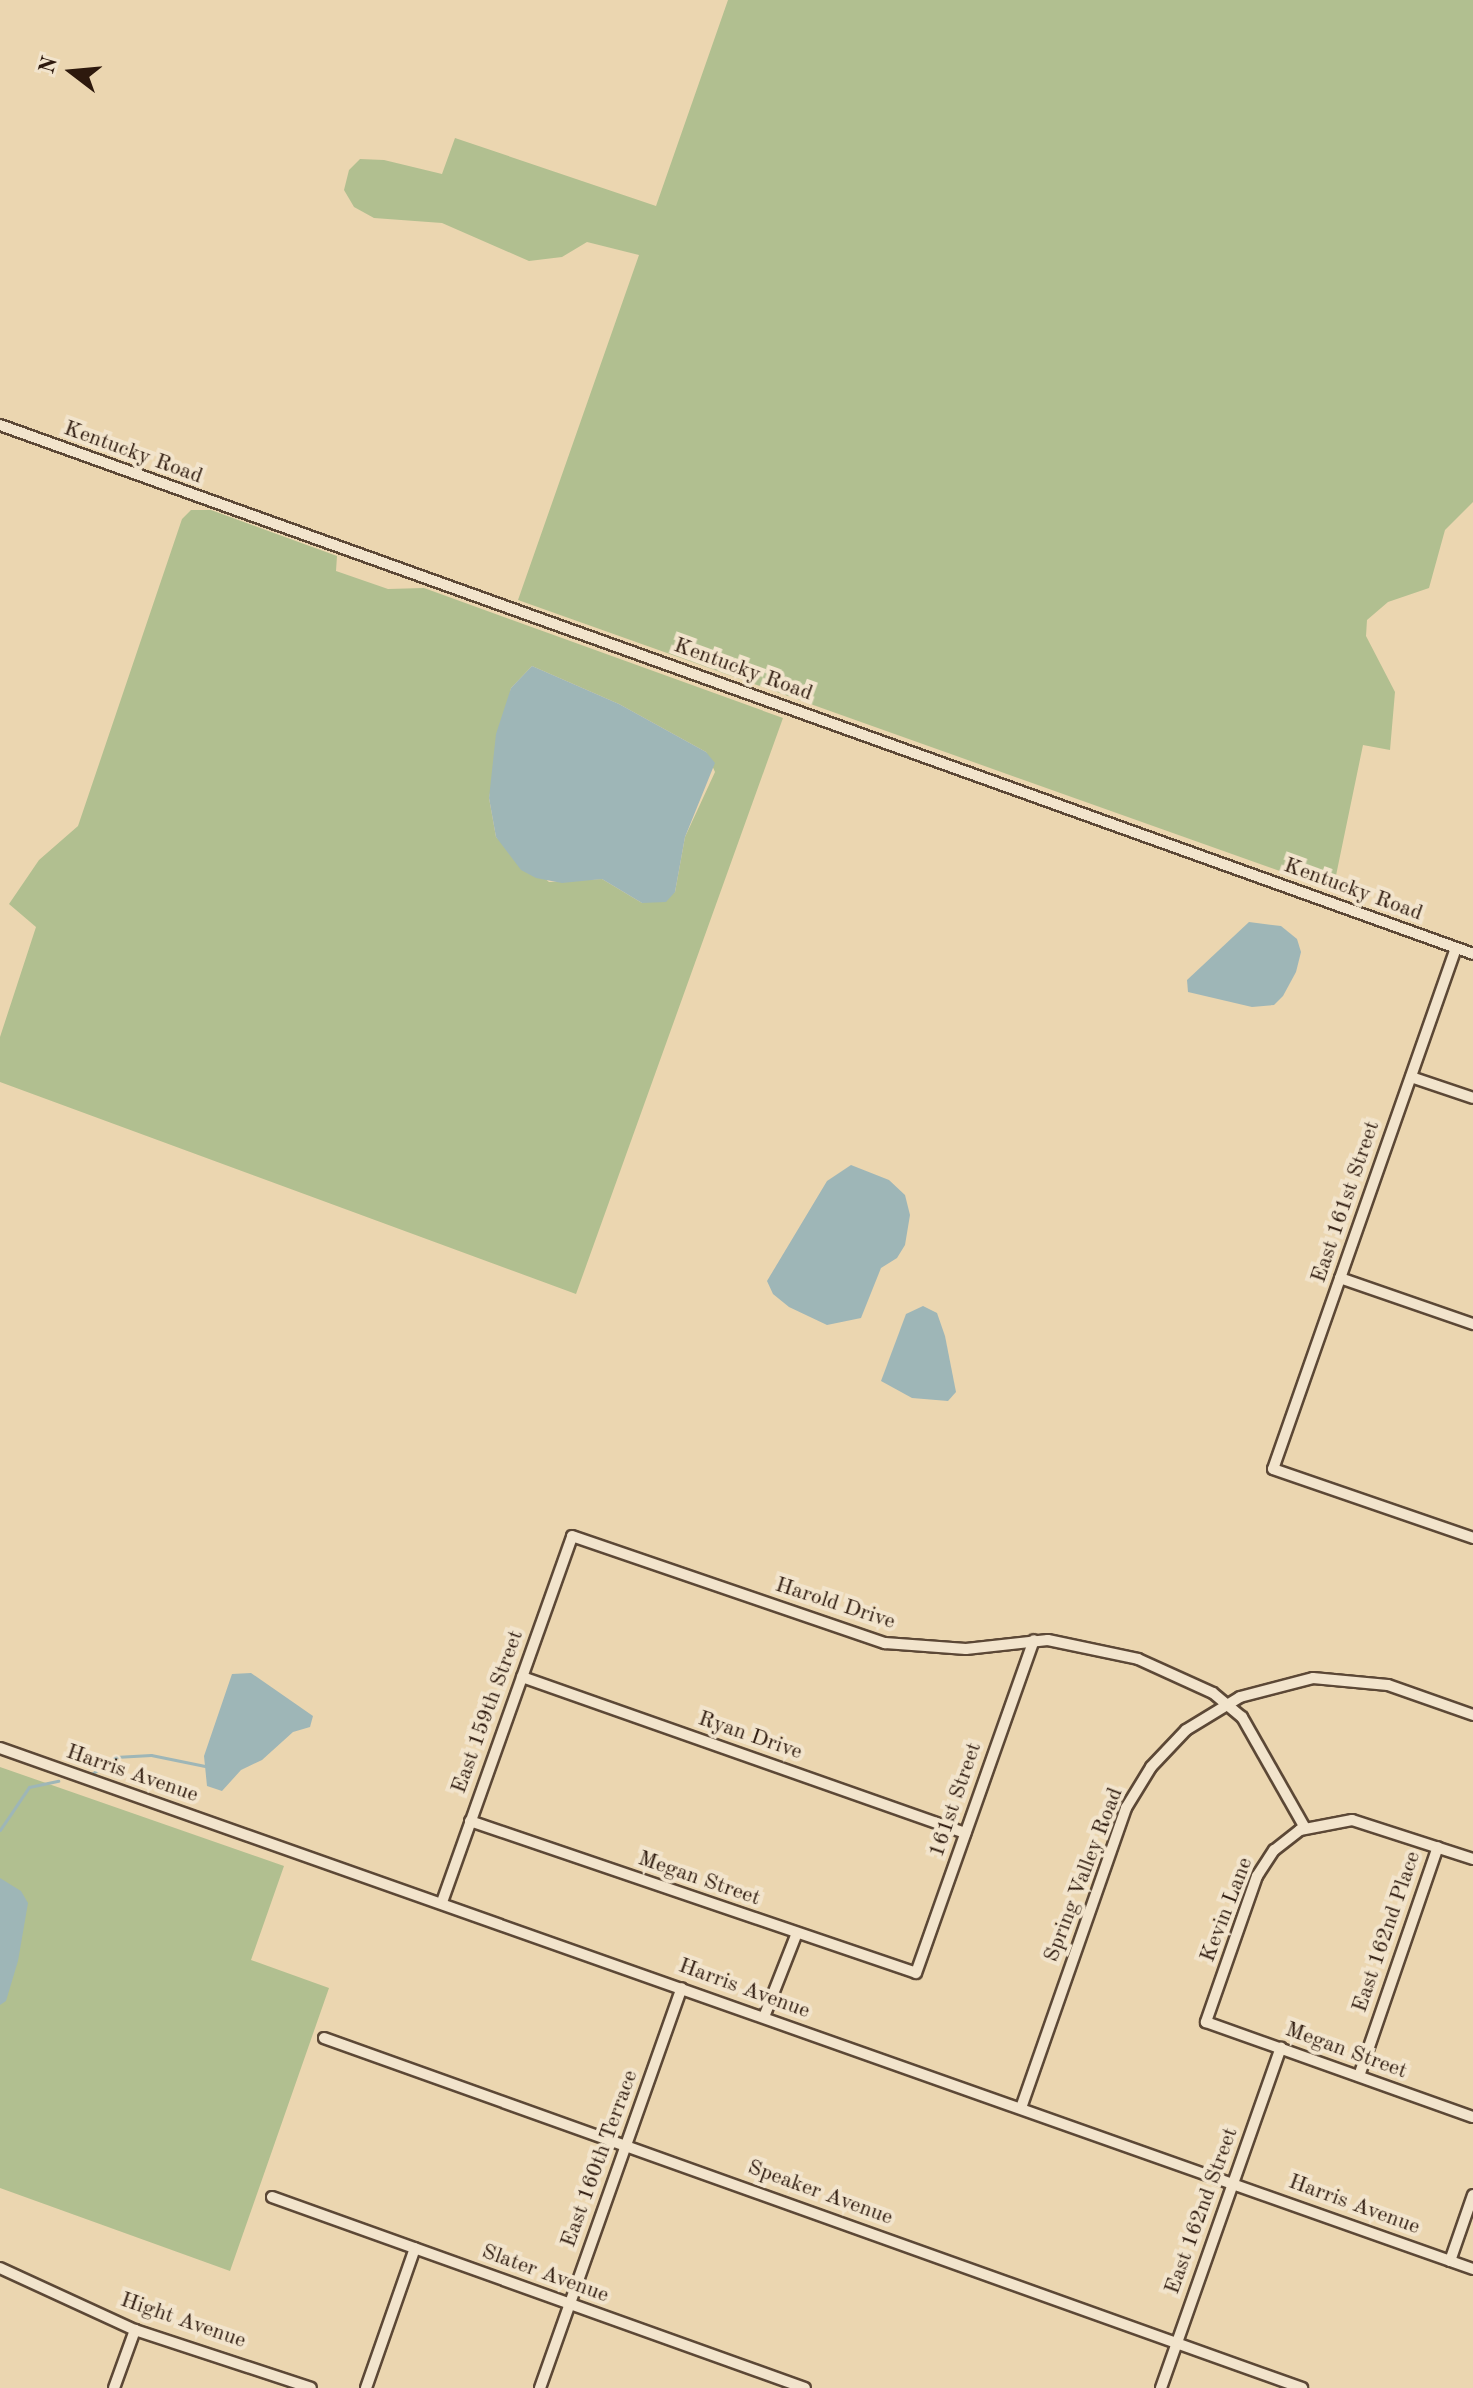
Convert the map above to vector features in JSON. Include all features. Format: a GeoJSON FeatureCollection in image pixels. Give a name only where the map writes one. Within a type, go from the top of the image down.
{"type":"FeatureCollection","features":[{"type":"Feature","properties":{"kind":"street","name":"Kentucky Road"},"geometry":{"type":"LineString","coordinates":[[0,425],[1473,954]]}},
{"type":"Feature","properties":{"kind":"street","name":"East 161st Street"},"geometry":{"type":"LineString","coordinates":[[1456,948],[1273,1469],[1473,1538]]}},
{"type":"Feature","properties":{"kind":"street"},"geometry":{"type":"LineString","coordinates":[[1411,1077],[1473,1098]]}},
{"type":"Feature","properties":{"kind":"street"},"geometry":{"type":"LineString","coordinates":[[1340,1278],[1473,1324]]}},
{"type":"Feature","properties":{"kind":"street","name":"Harold Drive"},"geometry":{"type":"LineString","coordinates":[[572,1536],[885,1643],[966,1649],[1034,1640],[1079,1644],[1138,1659],[1227,1703]]}},
{"type":"Feature","properties":{"kind":"street","name":"East 159th Street"},"geometry":{"type":"LineString","coordinates":[[442,1902],[572,1536]]}},
{"type":"Feature","properties":{"kind":"street","name":"161st Street"},"geometry":{"type":"LineString","coordinates":[[916,1973],[1034,1640]]}},
{"type":"Feature","properties":{"kind":"street","name":"Ryan Drive"},"geometry":{"type":"LineString","coordinates":[[522,1677],[965,1833]]}},
{"type":"Feature","properties":{"kind":"street","name":"Spring Valley Road"},"geometry":{"type":"LineString","coordinates":[[1021,2108],[1126,1808],[1169,1746],[1227,1703],[1290,1682],[1337,1678],[1388,1685],[1473,1715]]}},
{"type":"Feature","properties":{"kind":"street"},"geometry":{"type":"LineString","coordinates":[[1227,1703],[1253,1732],[1305,1828]]}},
{"type":"Feature","properties":{"kind":"street","name":"Harris Avenue"},"geometry":{"type":"LineString","coordinates":[[0,1748],[1473,2269]]}},
{"type":"Feature","properties":{"kind":"street","name":"Kevin Lane"},"geometry":{"type":"LineString","coordinates":[[1206,2022],[1257,1876],[1274,1850],[1305,1828],[1352,1820],[1473,1859]]}},
{"type":"Feature","properties":{"kind":"street","name":"Megan Street"},"geometry":{"type":"LineString","coordinates":[[470,1821],[916,1973]]}},
{"type":"Feature","properties":{"kind":"street","name":"East 162nd Place"},"geometry":{"type":"LineString","coordinates":[[1359,2076],[1438,1847]]}},
{"type":"Feature","properties":{"kind":"street"},"geometry":{"type":"LineString","coordinates":[[764,2017],[797,1933]]}},
{"type":"Feature","properties":{"kind":"street","name":"East 160th Terrace"},"geometry":{"type":"LineString","coordinates":[[540,2388],[682,1988]]}},
{"type":"Feature","properties":{"kind":"street","name":"Megan Street"},"geometry":{"type":"LineString","coordinates":[[1206,2022],[1473,2117]]}},
{"type":"Feature","properties":{"kind":"street","name":"Speaker Avenue"},"geometry":{"type":"LineString","coordinates":[[324,2038],[1302,2388]]}},
{"type":"Feature","properties":{"kind":"street","name":"East 162nd Street"},"geometry":{"type":"LineString","coordinates":[[1161,2388],[1281,2048]]}},
{"type":"Feature","properties":{"kind":"street"},"geometry":{"type":"LineString","coordinates":[[1450,2261],[1473,2195]]}},
{"type":"Feature","properties":{"kind":"street","name":"Slater Avenue"},"geometry":{"type":"LineString","coordinates":[[272,2197],[805,2388]]}},
{"type":"Feature","properties":{"kind":"street"},"geometry":{"type":"LineString","coordinates":[[366,2388],[415,2248]]}},
{"type":"Feature","properties":{"kind":"street","name":"Hight Avenue"},"geometry":{"type":"LineString","coordinates":[[0,2268],[135,2330],[311,2388]]}},
{"type":"Feature","properties":{"kind":"street"},"geometry":{"type":"LineString","coordinates":[[114,2388],[135,2330]]}},
{"type":"Feature","properties":{"kind":"green space"},"geometry":{"type":"Polygon","coordinates":[[[728,0],[1473,0],[1473,502],[1445,530],[1429,588],[1388,602],[1367,620],[1366,636],[1395,692],[1390,750],[1363,745],[1333,890],[518,600],[639,255],[587,242],[562,257],[529,261],[442,223],[374,218],[354,207],[344,190],[349,170],[360,159],[384,160],[442,174],[455,138],[656,206],[728,0]]]}},
{"type":"Feature","properties":{"kind":"green space"},"geometry":{"type":"Polygon","coordinates":[[[191,510],[211,510],[337,556],[336,571],[388,589],[424,588],[783,718],[576,1294],[0,1082],[0,1037],[36,927],[9,904],[39,860],[78,826],[182,519],[191,510]],[[532,666],[511,688],[489,798],[496,837],[549,882],[602,879],[642,903],[675,892],[685,837],[715,772],[706,752],[619,704],[532,666]]]}},
{"type":"Feature","properties":{"kind":"green space"},"geometry":{"type":"Polygon","coordinates":[[[0,1767],[284,1866],[251,1960],[329,1988],[230,2271],[0,2188],[0,1767]]]}},
{"type":"Feature","properties":{"kind":"water"},"geometry":{"type":"Polygon","coordinates":[[[532,666],[619,704],[706,752],[715,763],[685,837],[675,892],[666,902],[642,903],[602,879],[562,883],[536,878],[521,870],[496,837],[489,798],[496,734],[511,688],[532,666]]]}},
{"type":"Feature","properties":{"kind":"water"},"geometry":{"type":"Polygon","coordinates":[[[1249,922],[1281,926],[1297,939],[1301,952],[1296,972],[1283,996],[1274,1005],[1252,1007],[1188,992],[1187,980],[1249,922]]]}},
{"type":"Feature","properties":{"kind":"water"},"geometry":{"type":"Polygon","coordinates":[[[851,1165],[889,1180],[905,1195],[910,1215],[905,1245],[897,1258],[881,1268],[861,1318],[827,1325],[789,1307],[773,1294],[767,1281],[827,1181],[851,1165]]]}},
{"type":"Feature","properties":{"kind":"water"},"geometry":{"type":"Polygon","coordinates":[[[923,1306],[937,1313],[945,1336],[956,1392],[948,1401],[912,1398],[881,1381],[906,1314],[923,1306]]]}},
{"type":"Feature","properties":{"kind":"water"},"geometry":{"type":"Polygon","coordinates":[[[251,1673],[313,1716],[310,1727],[293,1732],[262,1760],[241,1770],[222,1791],[207,1786],[204,1756],[232,1674],[251,1673]]]}},
{"type":"Feature","properties":{"kind":"water"},"geometry":{"type":"Polygon","coordinates":[[[0,1878],[21,1891],[28,1903],[18,1961],[6,2001],[0,2005],[0,1878]]]}},
{"type":"Feature","properties":{"kind":"waterway"},"geometry":{"type":"LineString","coordinates":[[89,1776],[115,1757],[151,1755],[205,1766]]}},
{"type":"Feature","properties":{"kind":"waterway"},"geometry":{"type":"LineString","coordinates":[[0,1830],[29,1787],[58,1781]]}}]}
